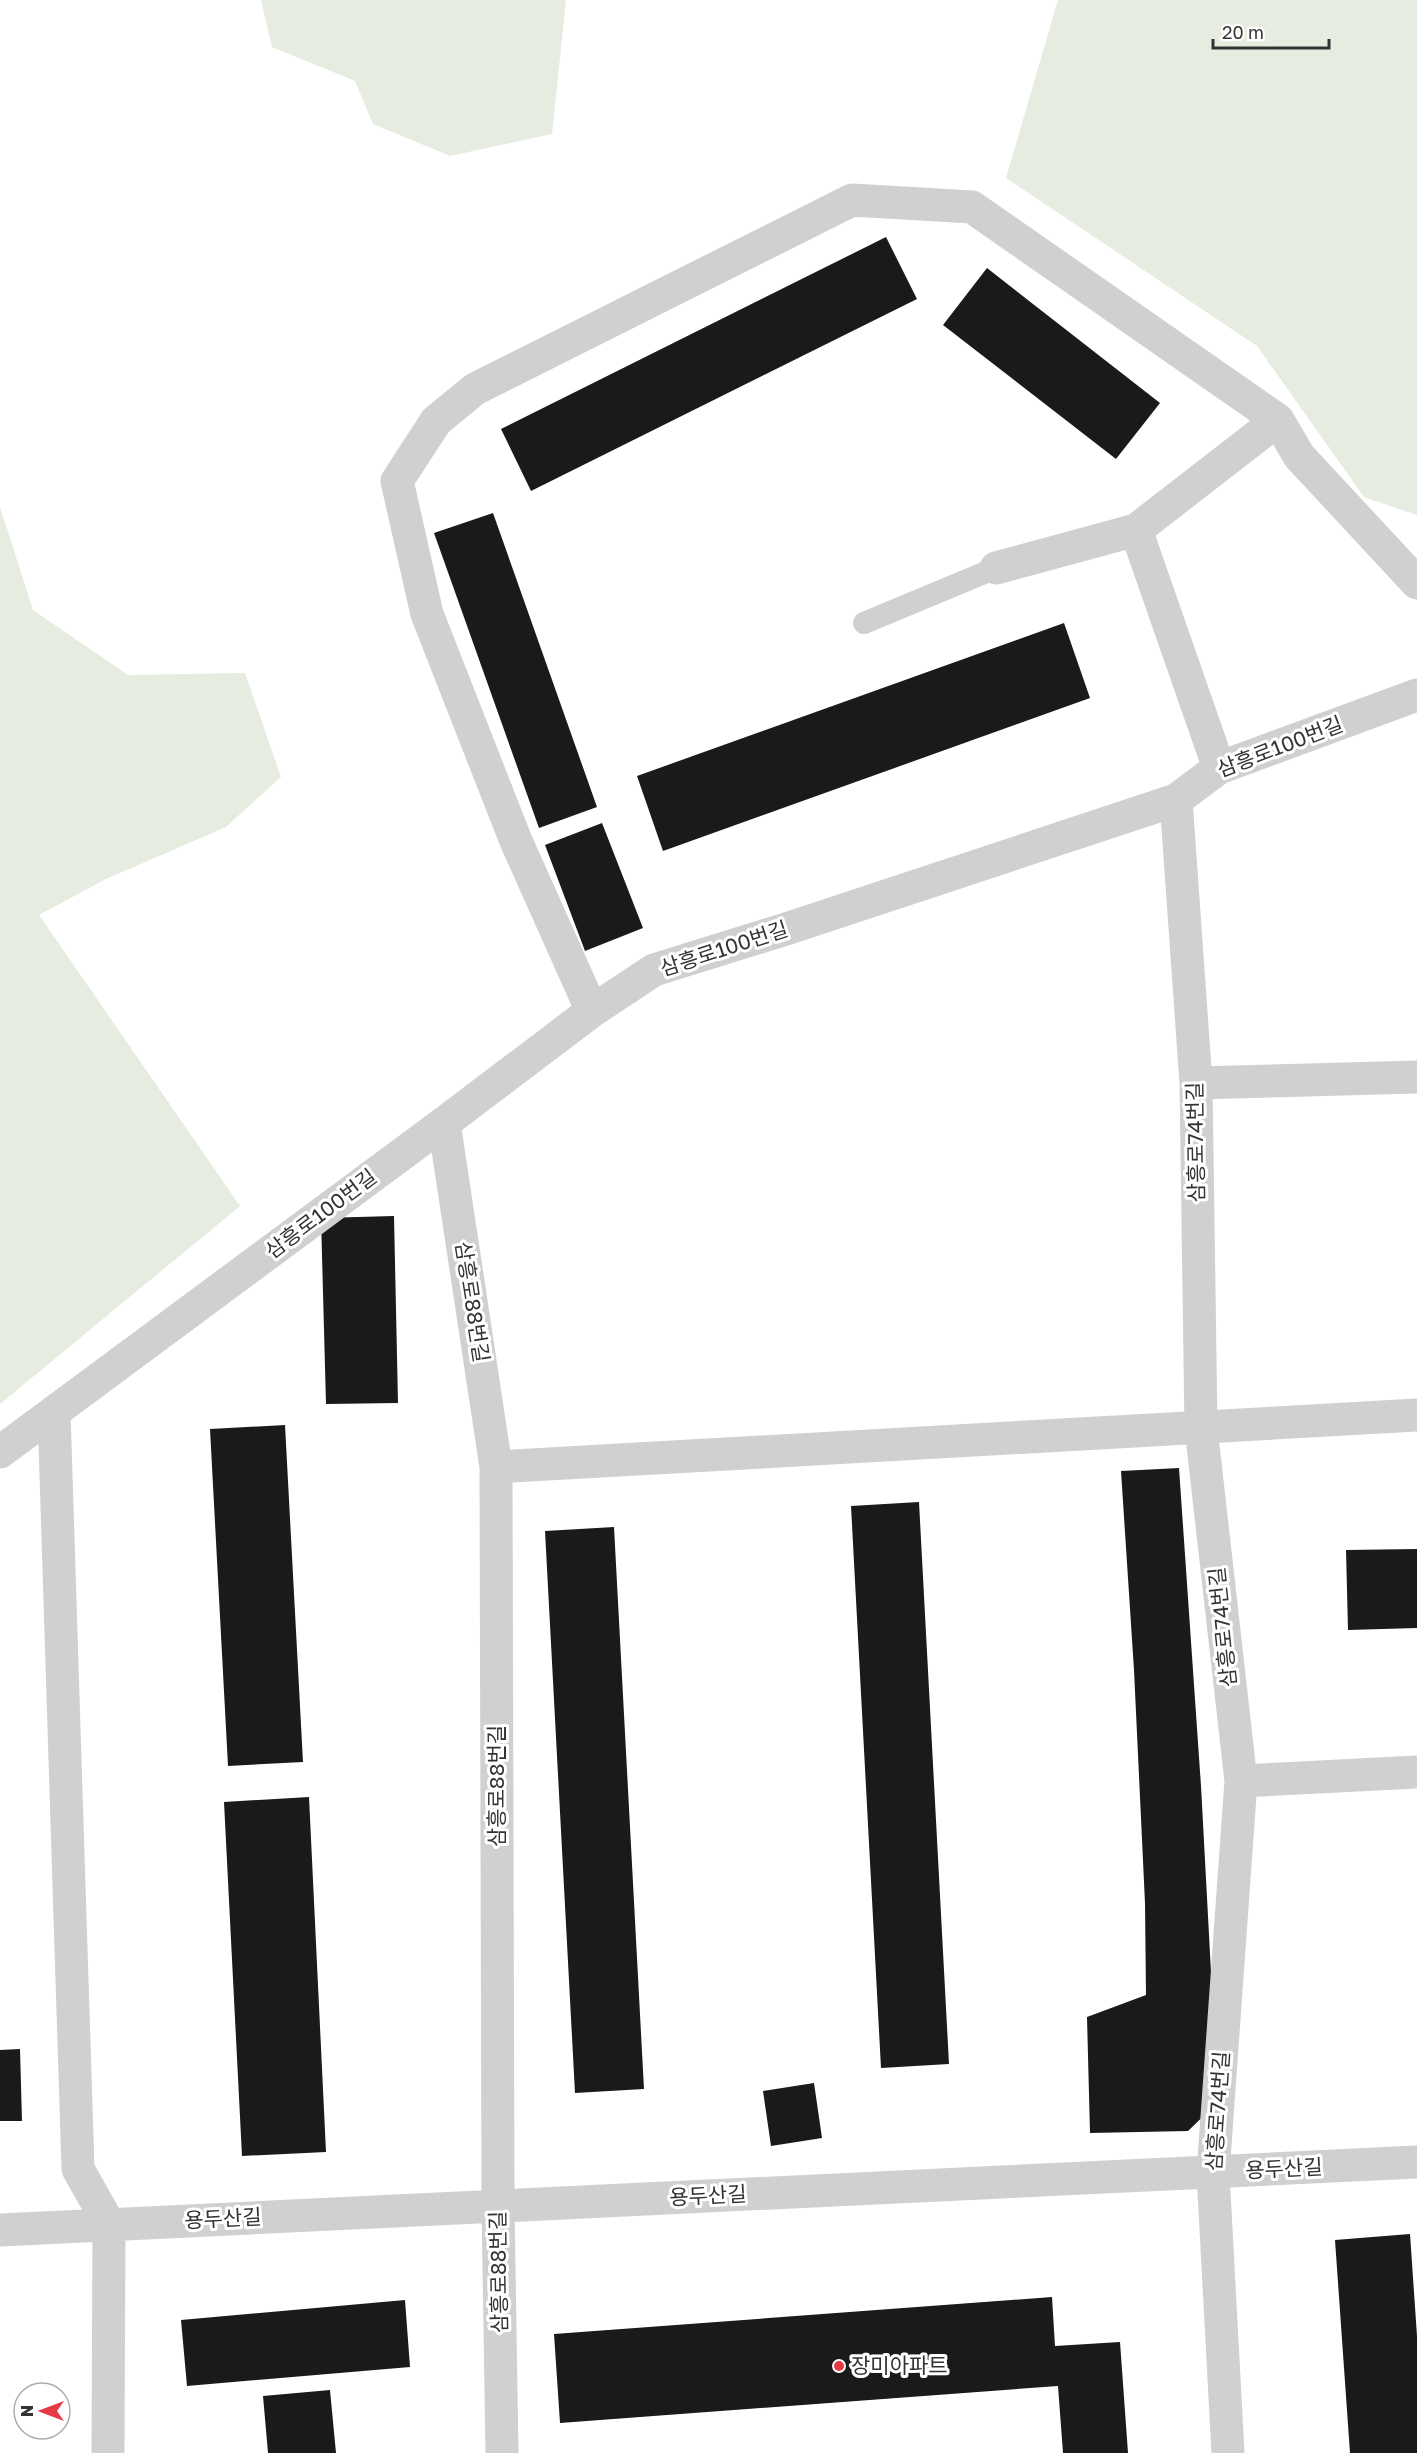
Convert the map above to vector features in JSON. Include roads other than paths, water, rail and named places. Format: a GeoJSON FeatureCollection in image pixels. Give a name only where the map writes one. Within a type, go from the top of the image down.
{"type":"FeatureCollection","features":[{"type":"Feature","properties":{"kind":"street"},"geometry":{"type":"LineString","coordinates":[[592,1011],[516,841],[427,614],[397,481],[436,421],[475,389],[852,200],[972,207],[1278,420],[1299,456],[1417,583]]}},
{"type":"Feature","properties":{"kind":"street"},"geometry":{"type":"LineString","coordinates":[[996,568],[1136,530],[1278,420]]}},
{"type":"Feature","properties":{"kind":"street"},"geometry":{"type":"LineString","coordinates":[[1136,530],[1219,768]]}},
{"type":"Feature","properties":{"kind":"street","name":"삼흥로100번길"},"geometry":{"type":"LineString","coordinates":[[0,1452],[592,1011],[654,970],[798,926],[1176,800],[1219,768],[1417,695]]}},
{"type":"Feature","properties":{"kind":"street","name":"삼흥로74번길"},"geometry":{"type":"LineString","coordinates":[[1176,800],[1196,1083],[1201,1428],[1241,1781],[1213,2173],[1228,2453]]}},
{"type":"Feature","properties":{"kind":"street"},"geometry":{"type":"LineString","coordinates":[[1196,1083],[1417,1077]]}},
{"type":"Feature","properties":{"kind":"street","name":"삼흥로88번길"},"geometry":{"type":"LineString","coordinates":[[444,1123],[496,1467],[498,2206],[502,2453]]}},
{"type":"Feature","properties":{"kind":"street"},"geometry":{"type":"LineString","coordinates":[[54,1413],[78,2169],[109,2224],[108,2453]]}},
{"type":"Feature","properties":{"kind":"street"},"geometry":{"type":"LineString","coordinates":[[496,1467],[1417,1415]]}},
{"type":"Feature","properties":{"kind":"street"},"geometry":{"type":"LineString","coordinates":[[1241,1781],[1417,1772]]}},
{"type":"Feature","properties":{"kind":"street","name":"용두산길"},"geometry":{"type":"LineString","coordinates":[[0,2230],[1417,2162]]}},
{"type":"Feature","properties":{"kind":"lane"},"geometry":{"type":"LineString","coordinates":[[864,623],[996,568]]}},
{"type":"Feature","properties":{"kind":"place","name":"장미아파트"},"geometry":{"type":"Point","coordinates":[839,2366]}}]}
